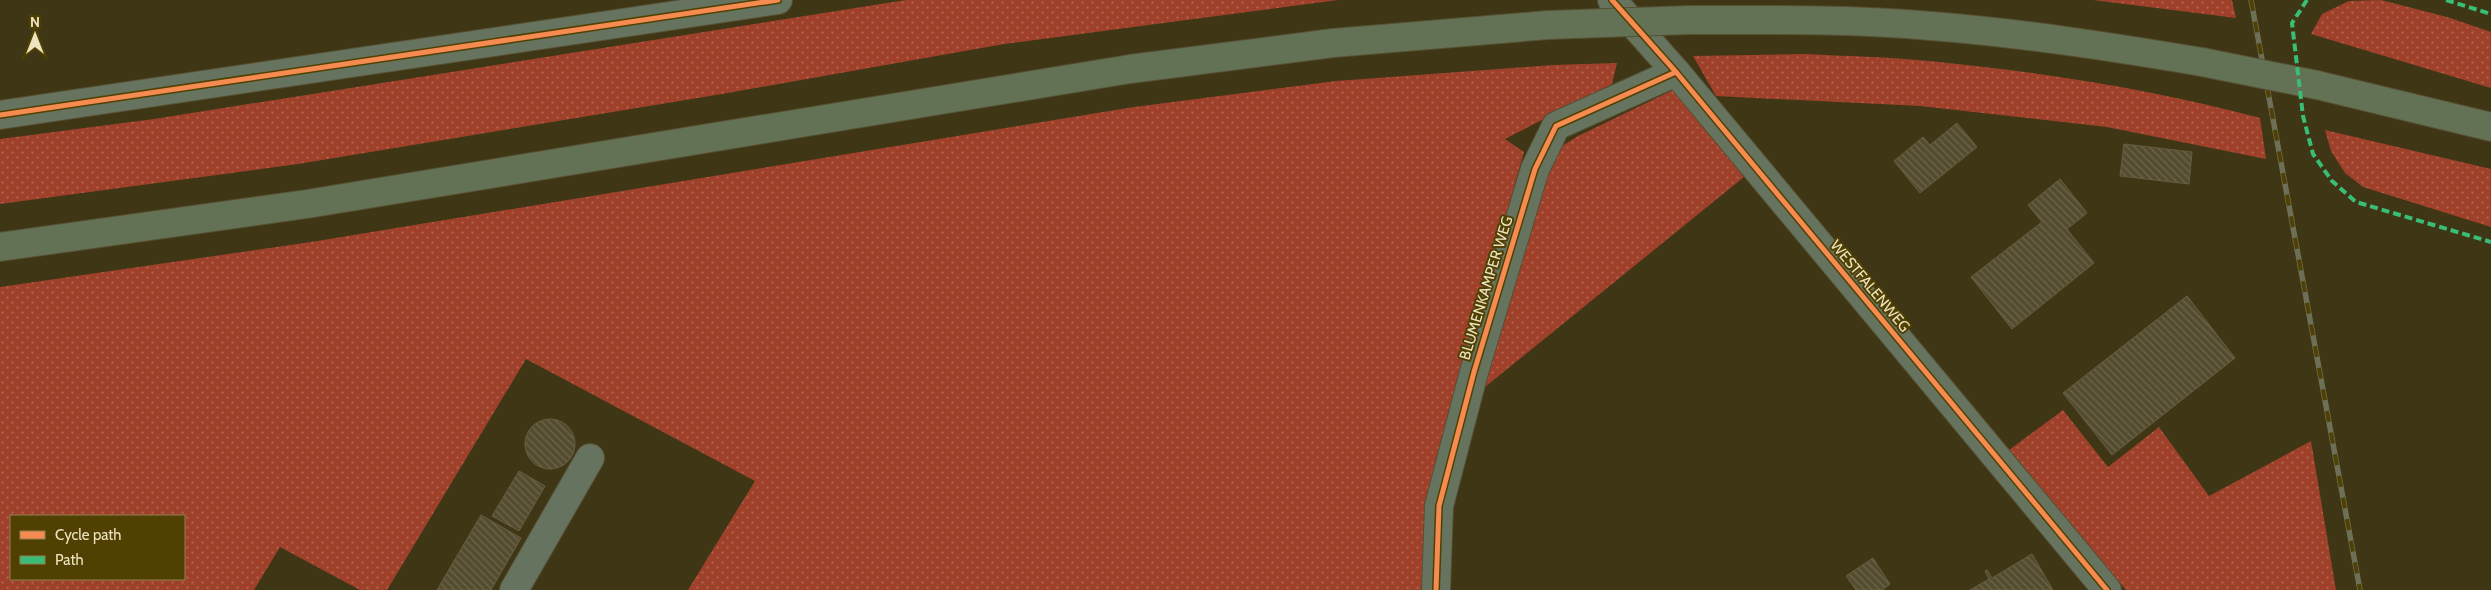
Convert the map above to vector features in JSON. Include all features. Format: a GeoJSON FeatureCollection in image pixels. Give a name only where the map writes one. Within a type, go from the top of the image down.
{"type":"FeatureCollection","features":[{"type":"Feature","properties":{"kind":"main road"},"geometry":{"type":"LineString","coordinates":[[0,247],[316,202],[1130,69],[1333,43],[1548,25],[1689,20],[1803,20],[1930,26],[2066,40],[2202,62],[2317,85],[2491,127]]}},
{"type":"Feature","properties":{"kind":"street"},"geometry":{"type":"LineString","coordinates":[[0,115],[778,0]]}},
{"type":"Feature","properties":{"kind":"street","name":"WESTFALENWEG"},"geometry":{"type":"LineString","coordinates":[[1612,0],[1676,72],[2107,590]]}},
{"type":"Feature","properties":{"kind":"street","name":"BLUMENKAMPER WEG"},"geometry":{"type":"LineString","coordinates":[[1436,590],[1439,506],[1474,372],[1535,169],[1556,126],[1676,72]]}},
{"type":"Feature","properties":{"kind":"street"},"geometry":{"type":"LineString","coordinates":[[514,590],[590,458]]}},
{"type":"Feature","properties":{"kind":"shaded area"},"geometry":{"type":"Polygon","coordinates":[[[906,0],[1338,0],[1004,44],[722,94],[298,164],[0,204],[0,139],[154,119],[906,0]]]}},
{"type":"Feature","properties":{"kind":"shaded area"},"geometry":{"type":"Polygon","coordinates":[[[2093,0],[2232,0],[2236,18],[2093,0]]]}},
{"type":"Feature","properties":{"kind":"shaded area"},"geometry":{"type":"Polygon","coordinates":[[[2381,0],[2447,17],[2491,32],[2491,88],[2311,34],[2322,14],[2349,1],[2381,0]]]}},
{"type":"Feature","properties":{"kind":"shaded area"},"geometry":{"type":"Polygon","coordinates":[[[1804,54],[1971,65],[2054,76],[2178,98],[2260,118],[2266,159],[2107,127],[1920,106],[1716,96],[1693,56],[1804,54]]]}},
{"type":"Feature","properties":{"kind":"shaded area"},"geometry":{"type":"Polygon","coordinates":[[[1617,63],[1612,84],[1505,139],[1524,152],[1467,352],[1430,503],[1424,546],[1423,590],[688,590],[755,481],[526,359],[387,590],[360,590],[280,547],[254,590],[0,590],[0,287],[311,242],[1134,107],[1336,81],[1553,65],[1617,63]]]}},
{"type":"Feature","properties":{"kind":"shaded area"},"geometry":{"type":"Polygon","coordinates":[[[1673,90],[1744,177],[1485,387],[1543,179],[1551,160],[1562,146],[1578,136],[1673,90]]]}},
{"type":"Feature","properties":{"kind":"shaded area"},"geometry":{"type":"Polygon","coordinates":[[[2325,130],[2491,169],[2491,227],[2363,187],[2345,173],[2331,151],[2325,130]]]}},
{"type":"Feature","properties":{"kind":"shaded area"},"geometry":{"type":"Polygon","coordinates":[[[2063,410],[2108,467],[2159,427],[2209,496],[2311,441],[2336,590],[2126,590],[2009,450],[2063,410]]]}},
{"type":"Feature","properties":{"kind":"building"},"geometry":{"type":"Polygon","coordinates":[[[1957,123],[1977,147],[1920,193],[1894,161],[1923,137],[1930,145],[1957,123]]]}},
{"type":"Feature","properties":{"kind":"building"},"geometry":{"type":"Polygon","coordinates":[[[2124,144],[2192,152],[2189,184],[2120,176],[2124,144]]]}},
{"type":"Feature","properties":{"kind":"building"},"geometry":{"type":"Polygon","coordinates":[[[2060,179],[2087,213],[2067,229],[2094,263],[2012,329],[1971,277],[2042,222],[2028,205],[2060,179]]]}},
{"type":"Feature","properties":{"kind":"building"},"geometry":{"type":"Polygon","coordinates":[[[2187,296],[2235,358],[2112,455],[2063,393],[2187,296]]]}},
{"type":"Feature","properties":{"kind":"building"},"geometry":{"type":"Polygon","coordinates":[[[545,419],[555,419],[568,426],[575,439],[575,449],[568,462],[555,469],[545,469],[536,465],[529,458],[525,449],[525,439],[529,430],[536,423],[545,419]]]}},
{"type":"Feature","properties":{"kind":"building"},"geometry":{"type":"Polygon","coordinates":[[[519,471],[545,486],[519,531],[492,516],[519,471]]]}},
{"type":"Feature","properties":{"kind":"building"},"geometry":{"type":"Polygon","coordinates":[[[481,515],[521,538],[491,590],[437,590],[481,515]]]}},
{"type":"Feature","properties":{"kind":"building"},"geometry":{"type":"Polygon","coordinates":[[[2032,554],[2053,590],[1970,590],[1989,579],[1985,571],[1987,570],[1992,578],[2032,554]]]}},
{"type":"Feature","properties":{"kind":"building"},"geometry":{"type":"Polygon","coordinates":[[[1873,558],[1890,584],[1882,590],[1856,590],[1846,576],[1873,558]]]}},
{"type":"Feature","properties":{"kind":"railway"},"geometry":{"type":"LineString","coordinates":[[2251,0],[2360,590]]}},
{"type":"Feature","properties":{"kind":"marked path"},"geometry":{"type":"LineString","coordinates":[[2307,0],[2292,23],[2303,116],[2313,154],[2332,181],[2356,202],[2491,242]]}},
{"type":"Feature","properties":{"kind":"marked path"},"geometry":{"type":"LineString","coordinates":[[2446,0],[2491,14]]}},
{"type":"Feature","properties":{"kind":"cycle path"},"geometry":{"type":"LineString","coordinates":[[0,115],[778,0]]}},
{"type":"Feature","properties":{"kind":"cycle path"},"geometry":{"type":"LineString","coordinates":[[1612,0],[1676,72],[2107,590]]}},
{"type":"Feature","properties":{"kind":"cycle path"},"geometry":{"type":"LineString","coordinates":[[1436,590],[1439,506],[1474,372],[1535,169],[1556,126],[1676,72]]}}]}
